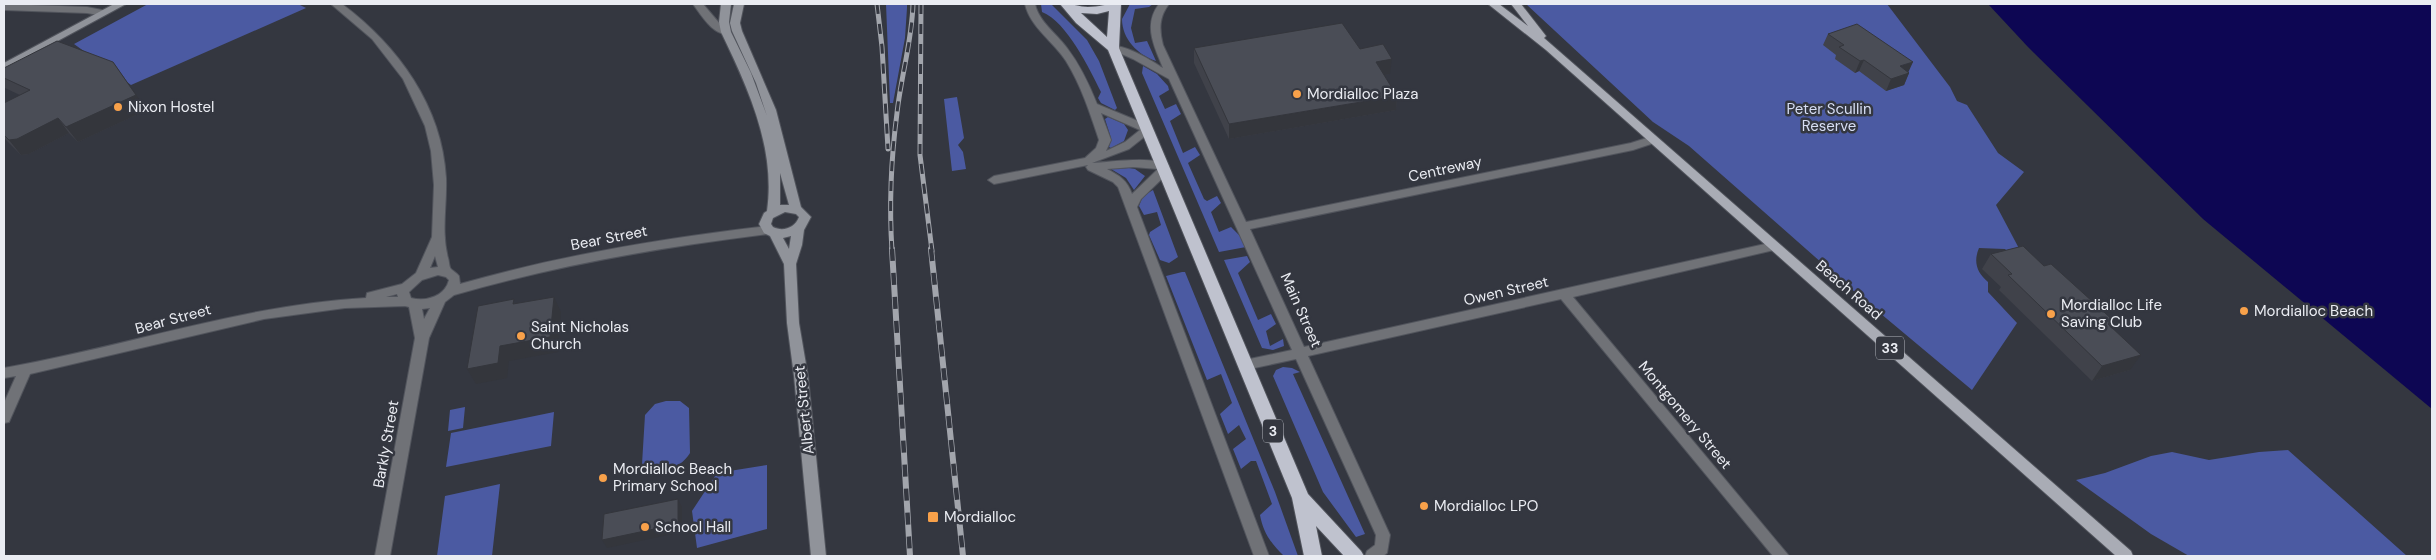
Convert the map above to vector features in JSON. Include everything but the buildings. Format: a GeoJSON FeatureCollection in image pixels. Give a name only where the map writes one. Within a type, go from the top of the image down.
{"type":"FeatureCollection","features":[{"type":"Feature","properties":{"kind":"highway","name":"3"},"geometry":{"type":"LineString","coordinates":[[1066,4],[1076,9],[1090,11],[1105,9],[1115,4],[1113,48],[1301,498],[1313,556]]}},
{"type":"Feature","properties":{"kind":"highway","name":"3"},"geometry":{"type":"LineString","coordinates":[[1066,4],[1080,20],[1113,48]]}},
{"type":"Feature","properties":{"kind":"highway","name":"3"},"geometry":{"type":"LineString","coordinates":[[1301,498],[1355,556]]}},
{"type":"Feature","properties":{"kind":"main road","name":"Beach Road"},"geometry":{"type":"LineString","coordinates":[[1493,4],[1550,48],[2126,556]]}},
{"type":"Feature","properties":{"kind":"main road","name":"Beach Road"},"geometry":{"type":"LineString","coordinates":[[1516,4],[1550,48]]}},
{"type":"Feature","properties":{"kind":"street"},"geometry":{"type":"LineString","coordinates":[[4,66],[122,4]]}},
{"type":"Feature","properties":{"kind":"street"},"geometry":{"type":"LineString","coordinates":[[336,4],[368,28],[395,58],[417,96],[428,122],[440,175],[438,237],[448,285]]}},
{"type":"Feature","properties":{"kind":"street"},"geometry":{"type":"LineString","coordinates":[[698,4],[716,26],[732,32]]}},
{"type":"Feature","properties":{"kind":"street"},"geometry":{"type":"LineString","coordinates":[[726,4],[724,22],[732,32],[770,105],[780,140],[786,179],[796,208],[784,208],[770,224]]}},
{"type":"Feature","properties":{"kind":"street"},"geometry":{"type":"LineString","coordinates":[[739,4],[732,32],[768,141],[775,174],[775,201],[770,224]]}},
{"type":"Feature","properties":{"kind":"street"},"geometry":{"type":"LineString","coordinates":[[1030,4],[1033,15],[1068,56],[1093,106],[1105,140],[1101,150],[1091,163]]}},
{"type":"Feature","properties":{"kind":"street","name":"Main Street"},"geometry":{"type":"LineString","coordinates":[[1164,4],[1156,18],[1155,34],[1158,45],[1383,535],[1382,548],[1372,556]]}},
{"type":"Feature","properties":{"kind":"street"},"geometry":{"type":"LineString","coordinates":[[4,7],[87,10],[103,13]]}},
{"type":"Feature","properties":{"kind":"street"},"geometry":{"type":"LineString","coordinates":[[1113,48],[1137,57],[1172,77]]}},
{"type":"Feature","properties":{"kind":"street"},"geometry":{"type":"LineString","coordinates":[[1091,163],[1122,148],[1146,129],[1093,106]]}},
{"type":"Feature","properties":{"kind":"street","name":"Centreway"},"geometry":{"type":"LineString","coordinates":[[1242,227],[1626,148],[1653,140]]}},
{"type":"Feature","properties":{"kind":"street"},"geometry":{"type":"LineString","coordinates":[[1091,163],[1122,183],[1263,554]]}},
{"type":"Feature","properties":{"kind":"street"},"geometry":{"type":"LineString","coordinates":[[994,180],[1091,163],[1126,163],[1164,168]]}},
{"type":"Feature","properties":{"kind":"street"},"geometry":{"type":"LineString","coordinates":[[1131,207],[1136,197],[1164,168]]}},
{"type":"Feature","properties":{"kind":"street","name":"Albert Street"},"geometry":{"type":"LineString","coordinates":[[796,208],[805,217],[798,229],[796,245],[790,264],[793,323],[801,376],[819,556]]}},
{"type":"Feature","properties":{"kind":"street"},"geometry":{"type":"LineString","coordinates":[[770,224],[787,233],[798,229]]}},
{"type":"Feature","properties":{"kind":"street","name":"Albert Street"},"geometry":{"type":"LineString","coordinates":[[770,224],[790,264]]}},
{"type":"Feature","properties":{"kind":"street","name":"Bear Street"},"geometry":{"type":"LineString","coordinates":[[352,301],[432,303],[448,285],[770,224]]}},
{"type":"Feature","properties":{"kind":"street"},"geometry":{"type":"LineString","coordinates":[[406,287],[421,275],[438,237]]}},
{"type":"Feature","properties":{"kind":"street","name":"Owen Street"},"geometry":{"type":"LineString","coordinates":[[1245,365],[1774,246]]}},
{"type":"Feature","properties":{"kind":"street"},"geometry":{"type":"LineString","coordinates":[[421,275],[448,285]]}},
{"type":"Feature","properties":{"kind":"street","name":"Barkly Street"},"geometry":{"type":"LineString","coordinates":[[383,556],[422,338],[448,285]]}},
{"type":"Feature","properties":{"kind":"street","name":"Bear Street"},"geometry":{"type":"LineString","coordinates":[[4,373],[125,349],[243,318],[352,301],[406,287]]}},
{"type":"Feature","properties":{"kind":"street","name":"Barkly Street"},"geometry":{"type":"LineString","coordinates":[[406,287],[403,292],[410,302],[422,338]]}},
{"type":"Feature","properties":{"kind":"street","name":"Montgomery Street"},"geometry":{"type":"LineString","coordinates":[[1564,294],[1782,556]]}},
{"type":"Feature","properties":{"kind":"street"},"geometry":{"type":"LineString","coordinates":[[4,418],[25,370]]}},
{"type":"Feature","properties":{"kind":"green space"},"geometry":{"type":"Polygon","coordinates":[[[148,4],[298,4],[306,8],[131,85],[74,44],[148,4]]]}},
{"type":"Feature","properties":{"kind":"green space"},"geometry":{"type":"Polygon","coordinates":[[[886,4],[907,4],[905,38],[893,103],[890,103],[886,4]]]}},
{"type":"Feature","properties":{"kind":"green space"},"geometry":{"type":"Polygon","coordinates":[[[1041,4],[1051,4],[1087,40],[1099,61],[1117,108],[1115,110],[1101,103],[1098,98],[1101,92],[1076,47],[1060,25],[1042,12],[1041,4]]]}},
{"type":"Feature","properties":{"kind":"green space"},"geometry":{"type":"Polygon","coordinates":[[[1130,4],[1153,4],[1149,7],[1135,9],[1131,28],[1135,43],[1147,41],[1156,61],[1137,50],[1125,33],[1122,19],[1130,4]]]}},
{"type":"Feature","properties":{"kind":"green space","name":"Peter Scullin Reserve"},"geometry":{"type":"Polygon","coordinates":[[[1526,4],[1887,4],[1950,87],[1957,101],[1967,105],[1998,153],[2024,172],[1996,205],[2023,256],[2011,255],[2005,249],[1979,248],[1976,258],[1977,267],[1981,275],[1988,282],[1988,292],[2017,323],[1972,390],[1856,293],[1689,146],[1653,122],[1526,4]]]}},
{"type":"Feature","properties":{"kind":"green space"},"geometry":{"type":"Polygon","coordinates":[[[1143,66],[1157,74],[1168,86],[1169,90],[1159,96],[1165,109],[1176,104],[1181,114],[1170,121],[1183,153],[1195,147],[1200,155],[1188,163],[1204,199],[1207,201],[1217,196],[1221,203],[1211,212],[1219,232],[1231,227],[1241,237],[1246,247],[1219,252],[1142,73],[1143,66]]]}},
{"type":"Feature","properties":{"kind":"green space"},"geometry":{"type":"Polygon","coordinates":[[[957,97],[964,138],[958,145],[963,152],[966,169],[952,171],[944,99],[957,97]]]}},
{"type":"Feature","properties":{"kind":"green space"},"geometry":{"type":"Polygon","coordinates":[[[1108,117],[1124,124],[1128,130],[1124,141],[1111,148],[1109,147],[1111,138],[1105,119],[1108,117]]]}},
{"type":"Feature","properties":{"kind":"green space"},"geometry":{"type":"Polygon","coordinates":[[[1111,169],[1135,169],[1145,176],[1134,190],[1126,178],[1111,169]]]}},
{"type":"Feature","properties":{"kind":"green space"},"geometry":{"type":"Polygon","coordinates":[[[1153,190],[1178,257],[1169,263],[1160,260],[1149,235],[1150,232],[1161,225],[1157,212],[1144,215],[1139,206],[1143,196],[1153,190]]]}},
{"type":"Feature","properties":{"kind":"green space"},"geometry":{"type":"Polygon","coordinates":[[[1247,256],[1250,262],[1238,273],[1258,320],[1271,314],[1276,324],[1266,331],[1270,346],[1283,339],[1284,346],[1273,350],[1262,348],[1224,260],[1247,256]]]}},
{"type":"Feature","properties":{"kind":"green space"},"geometry":{"type":"Polygon","coordinates":[[[1185,272],[1275,492],[1298,556],[1284,556],[1271,542],[1265,532],[1260,515],[1272,504],[1256,461],[1251,461],[1241,469],[1233,449],[1246,439],[1239,425],[1228,434],[1220,414],[1232,403],[1221,374],[1207,380],[1166,276],[1185,272]]]}},
{"type":"Feature","properties":{"kind":"green space"},"geometry":{"type":"Polygon","coordinates":[[[1283,367],[1292,368],[1300,372],[1293,374],[1365,534],[1356,537],[1323,492],[1273,376],[1276,370],[1283,367]]]}},
{"type":"Feature","properties":{"kind":"green space"},"geometry":{"type":"Polygon","coordinates":[[[666,401],[680,401],[689,408],[690,453],[681,463],[668,471],[653,472],[642,464],[645,415],[655,404],[666,401]]]}},
{"type":"Feature","properties":{"kind":"green space"},"geometry":{"type":"Polygon","coordinates":[[[465,407],[463,428],[448,431],[450,410],[465,407]]]}},
{"type":"Feature","properties":{"kind":"green space"},"geometry":{"type":"Polygon","coordinates":[[[554,412],[551,446],[446,467],[451,433],[554,412]]]}},
{"type":"Feature","properties":{"kind":"green space"},"geometry":{"type":"Polygon","coordinates":[[[2288,450],[2407,556],[2189,556],[2151,534],[2076,480],[2105,473],[2151,456],[2172,452],[2209,460],[2259,452],[2288,450]]]}},
{"type":"Feature","properties":{"kind":"green space"},"geometry":{"type":"Polygon","coordinates":[[[767,465],[767,529],[697,548],[692,511],[717,473],[767,465]]]}},
{"type":"Feature","properties":{"kind":"green space"},"geometry":{"type":"Polygon","coordinates":[[[500,484],[492,556],[437,556],[445,496],[500,484]]]}},
{"type":"Feature","properties":{"kind":"shaded area"},"geometry":{"type":"Polygon","coordinates":[[[1988,4],[2432,4],[2432,409],[2203,219],[2028,47],[1988,4]]]}},
{"type":"Feature","properties":{"kind":"railway"},"geometry":{"type":"LineString","coordinates":[[877,4],[882,47],[888,149]]}},
{"type":"Feature","properties":{"kind":"railway"},"geometry":{"type":"LineString","coordinates":[[892,251],[891,182],[893,148],[899,99],[911,31],[913,4]]}},
{"type":"Feature","properties":{"kind":"railway"},"geometry":{"type":"LineString","coordinates":[[921,4],[920,155],[932,251]]}},
{"type":"Feature","properties":{"kind":"railway"},"geometry":{"type":"LineString","coordinates":[[892,249],[910,556]]}},
{"type":"Feature","properties":{"kind":"railway"},"geometry":{"type":"LineString","coordinates":[[931,249],[963,556]]}},
{"type":"Feature","properties":{"kind":"place","name":"Mordialloc Plaza"},"geometry":{"type":"Point","coordinates":[1297,94]}},
{"type":"Feature","properties":{"kind":"place","name":"Nixon Hostel"},"geometry":{"type":"Point","coordinates":[118,107]}},
{"type":"Feature","properties":{"kind":"place","name":"Mordialloc Beach"},"geometry":{"type":"Point","coordinates":[2244,311]}},
{"type":"Feature","properties":{"kind":"place","name":"Mordialloc Life Saving Club"},"geometry":{"type":"Point","coordinates":[2051,314]}},
{"type":"Feature","properties":{"kind":"place","name":"Saint Nicholas Church"},"geometry":{"type":"Point","coordinates":[521,336]}},
{"type":"Feature","properties":{"kind":"place","name":"Mordialloc Beach Primary School"},"geometry":{"type":"Point","coordinates":[603,478]}},
{"type":"Feature","properties":{"kind":"place","name":"Mordialloc LPO"},"geometry":{"type":"Point","coordinates":[1424,506]}},
{"type":"Feature","properties":{"kind":"place","name":"Mordialloc"},"geometry":{"type":"Point","coordinates":[933,517]}},
{"type":"Feature","properties":{"kind":"place","name":"School Hall"},"geometry":{"type":"Point","coordinates":[645,527]}}]}
